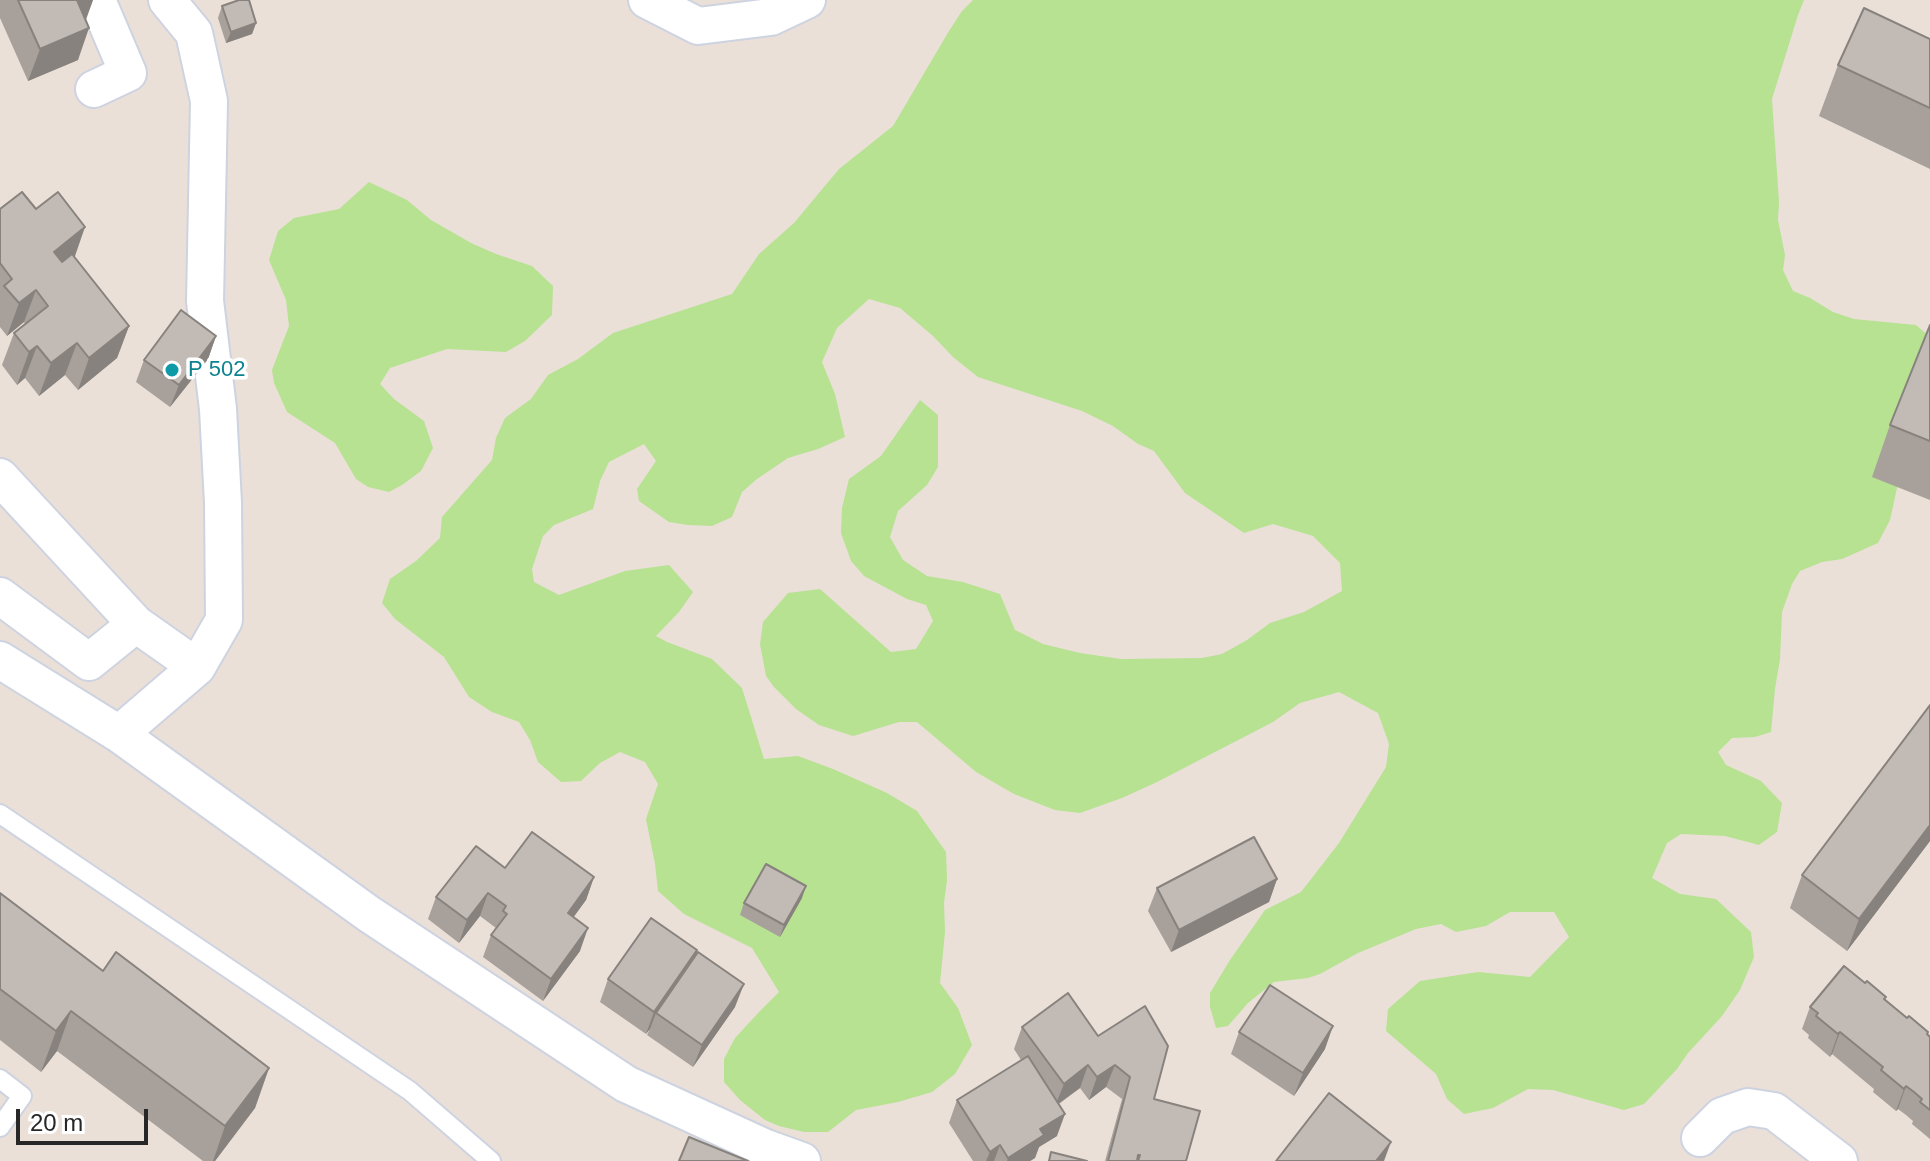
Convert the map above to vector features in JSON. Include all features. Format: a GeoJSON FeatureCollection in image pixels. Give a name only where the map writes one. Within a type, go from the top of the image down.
{"type":"FeatureCollection","features":[{"type":"Feature","properties":{"kind":"street"},"geometry":{"type":"LineString","coordinates":[[94,89],[128,73],[97,0]]}},
{"type":"Feature","properties":{"kind":"street"},"geometry":{"type":"LineString","coordinates":[[119,734],[197,667],[224,620],[218,409],[205,301],[209,101],[194,33],[167,0]]}},
{"type":"Feature","properties":{"kind":"street"},"geometry":{"type":"LineString","coordinates":[[647,0],[698,26],[771,17],[807,0]]}},
{"type":"Feature","properties":{"kind":"street"},"geometry":{"type":"LineString","coordinates":[[0,477],[136,624],[197,667]]}},
{"type":"Feature","properties":{"kind":"street"},"geometry":{"type":"LineString","coordinates":[[0,596],[89,662],[136,624]]}},
{"type":"Feature","properties":{"kind":"street"},"geometry":{"type":"LineString","coordinates":[[0,660],[119,734],[369,914],[626,1084],[766,1148],[802,1161]]}},
{"type":"Feature","properties":{"kind":"street"},"geometry":{"type":"LineString","coordinates":[[1700,1138],[1722,1116],[1748,1107],[1774,1111],[1839,1161]]}},
{"type":"Feature","properties":{"kind":"lane"},"geometry":{"type":"LineString","coordinates":[[0,814],[410,1091],[491,1161]]}},
{"type":"Feature","properties":{"kind":"lane"},"geometry":{"type":"LineString","coordinates":[[0,1079],[22,1096],[0,1127]]}},
{"type":"Feature","properties":{"kind":"green space"},"geometry":{"type":"Polygon","coordinates":[[[973,0],[1804,0],[1772,99],[1778,220],[1785,255],[1783,270],[1793,291],[1833,312],[1854,319],[1916,325],[1930,337],[1890,520],[1878,543],[1842,559],[1822,562],[1800,571],[1782,612],[1771,732],[1755,737],[1732,738],[1718,752],[1726,765],[1761,781],[1782,803],[1777,832],[1759,845],[1725,836],[1681,834],[1667,843],[1652,878],[1680,894],[1716,899],[1751,932],[1754,957],[1740,990],[1722,1016],[1644,1104],[1624,1110],[1553,1090],[1528,1089],[1493,1108],[1464,1114],[1447,1099],[1436,1074],[1386,1031],[1388,1009],[1420,981],[1478,972],[1530,977],[1569,937],[1554,912],[1510,912],[1486,926],[1456,932],[1441,924],[1416,929],[1358,953],[1320,974],[1274,982],[1248,1003],[1228,1026],[1216,1028],[1210,993],[1230,960],[1265,910],[1301,892],[1339,843],[1386,767],[1389,744],[1378,713],[1339,692],[1300,703],[1273,722],[1157,782],[1080,813],[1055,810],[1014,794],[976,772],[917,722],[899,722],[853,736],[819,725],[796,709],[774,687],[766,676],[760,644],[763,622],[788,593],[820,589],[891,652],[916,649],[933,621],[926,605],[907,599],[864,576],[851,561],[841,533],[842,508],[849,479],[881,456],[920,400],[938,415],[938,467],[927,485],[898,511],[890,537],[903,560],[927,576],[963,582],[1000,594],[1015,630],[1043,644],[1121,659],[1202,658],[1222,654],[1270,623],[1304,612],[1342,591],[1340,563],[1313,536],[1273,524],[1244,533],[1185,493],[1154,451],[1082,411],[978,377],[900,308],[869,299],[837,328],[822,362],[835,394],[845,437],[788,458],[742,492],[732,517],[712,526],[669,522],[639,501],[637,489],[656,461],[644,444],[609,462],[593,509],[554,525],[543,536],[532,569],[534,582],[559,595],[625,571],[669,565],[693,592],[656,636],[712,659],[742,688],[764,759],[798,756],[887,793],[917,811],[946,852],[945,932],[940,983],[958,1008],[972,1045],[955,1074],[932,1092],[856,1110],[828,1132],[804,1132],[779,1126],[765,1120],[740,1100],[724,1082],[724,1059],[735,1038],[779,992],[752,948],[684,914],[658,891],[646,819],[658,784],[645,762],[620,752],[600,763],[581,781],[561,782],[538,762],[519,722],[492,712],[469,697],[444,657],[395,619],[382,603],[390,579],[416,561],[440,538],[442,517],[492,460],[496,438],[505,418],[531,399],[548,375],[578,359],[613,333],[732,294],[759,254],[794,223],[839,169],[893,126],[949,31],[973,0]]]}},
{"type":"Feature","properties":{"kind":"green space"},"geometry":{"type":"Polygon","coordinates":[[[369,182],[407,200],[431,220],[471,243],[532,266],[553,286],[552,315],[525,341],[506,352],[447,349],[390,368],[380,384],[394,399],[424,421],[433,448],[421,471],[389,492],[368,487],[356,479],[335,443],[287,412],[274,383],[272,370],[289,326],[286,300],[269,260],[278,231],[294,218],[339,209],[369,182]]]}},
{"type":"Feature","properties":{"kind":"building"},"geometry":{"type":"Polygon","coordinates":[[[18,0],[77,0],[89,28],[40,49],[18,0]]]}},
{"type":"Feature","properties":{"kind":"building"},"geometry":{"type":"Polygon","coordinates":[[[249,0],[256,23],[231,32],[222,6],[249,0]]]}},
{"type":"Feature","properties":{"kind":"building"},"geometry":{"type":"Polygon","coordinates":[[[1864,8],[1930,39],[1930,108],[1838,65],[1864,8]]]}},
{"type":"Feature","properties":{"kind":"building"},"geometry":{"type":"Polygon","coordinates":[[[22,192],[36,209],[58,192],[85,227],[54,252],[62,262],[72,254],[129,326],[89,358],[77,343],[51,363],[37,346],[29,352],[14,333],[48,306],[36,290],[19,303],[4,286],[12,279],[0,263],[0,209],[22,192]]]}},
{"type":"Feature","properties":{"kind":"building"},"geometry":{"type":"Polygon","coordinates":[[[181,310],[216,336],[179,385],[144,360],[181,310]]]}},
{"type":"Feature","properties":{"kind":"building"},"geometry":{"type":"Polygon","coordinates":[[[1930,325],[1930,441],[1890,425],[1930,325]]]}},
{"type":"Feature","properties":{"kind":"building"},"geometry":{"type":"Polygon","coordinates":[[[1930,705],[1930,825],[1859,919],[1802,875],[1930,705]]]}},
{"type":"Feature","properties":{"kind":"building"},"geometry":{"type":"Polygon","coordinates":[[[532,832],[594,877],[568,913],[588,928],[551,979],[491,935],[507,914],[503,911],[506,906],[488,893],[467,920],[436,897],[476,846],[505,868],[532,832]]]}},
{"type":"Feature","properties":{"kind":"building"},"geometry":{"type":"Polygon","coordinates":[[[1254,837],[1277,879],[1179,930],[1157,888],[1254,837]]]}},
{"type":"Feature","properties":{"kind":"building"},"geometry":{"type":"Polygon","coordinates":[[[766,864],[806,886],[784,925],[744,903],[766,864]]]}},
{"type":"Feature","properties":{"kind":"building"},"geometry":{"type":"Polygon","coordinates":[[[0,893],[103,971],[116,952],[269,1068],[225,1126],[71,1011],[56,1031],[0,989],[0,893]]]}},
{"type":"Feature","properties":{"kind":"building"},"geometry":{"type":"Polygon","coordinates":[[[651,918],[697,950],[654,1012],[608,979],[651,918]]]}},
{"type":"Feature","properties":{"kind":"building"},"geometry":{"type":"Polygon","coordinates":[[[698,952],[744,984],[702,1045],[656,1013],[698,952]]]}},
{"type":"Feature","properties":{"kind":"building"},"geometry":{"type":"Polygon","coordinates":[[[1844,966],[1865,983],[1867,981],[1886,997],[1884,999],[1928,1032],[1930,1110],[1914,1092],[1906,1086],[1904,1089],[1881,1070],[1883,1067],[1816,1016],[1818,1013],[1810,1007],[1844,966]]]}},
{"type":"Feature","properties":{"kind":"building"},"geometry":{"type":"Polygon","coordinates":[[[1270,985],[1333,1026],[1303,1073],[1239,1032],[1270,985]]]}},
{"type":"Feature","properties":{"kind":"building"},"geometry":{"type":"Polygon","coordinates":[[[1068,993],[1098,1036],[1145,1006],[1168,1046],[1154,1099],[1200,1111],[1186,1161],[1138,1161],[1138,1155],[1137,1161],[1108,1161],[1130,1077],[1115,1065],[1097,1077],[1088,1065],[1064,1084],[1022,1027],[1068,993]]]}},
{"type":"Feature","properties":{"kind":"building"},"geometry":{"type":"Polygon","coordinates":[[[1028,1056],[1065,1114],[1040,1129],[1044,1135],[1008,1158],[1000,1145],[990,1152],[957,1100],[1028,1056]]]}},
{"type":"Feature","properties":{"kind":"building"},"geometry":{"type":"Polygon","coordinates":[[[1329,1093],[1391,1142],[1376,1161],[1276,1161],[1329,1093]]]}},
{"type":"Feature","properties":{"kind":"building"},"geometry":{"type":"Polygon","coordinates":[[[689,1137],[748,1161],[679,1161],[689,1137]]]}},
{"type":"Feature","properties":{"kind":"building"},"geometry":{"type":"Polygon","coordinates":[[[1051,1152],[1087,1161],[1049,1161],[1051,1152]]]}},
{"type":"Feature","properties":{"kind":"place","name":"P 502"},"geometry":{"type":"Point","coordinates":[172,370]}}]}
